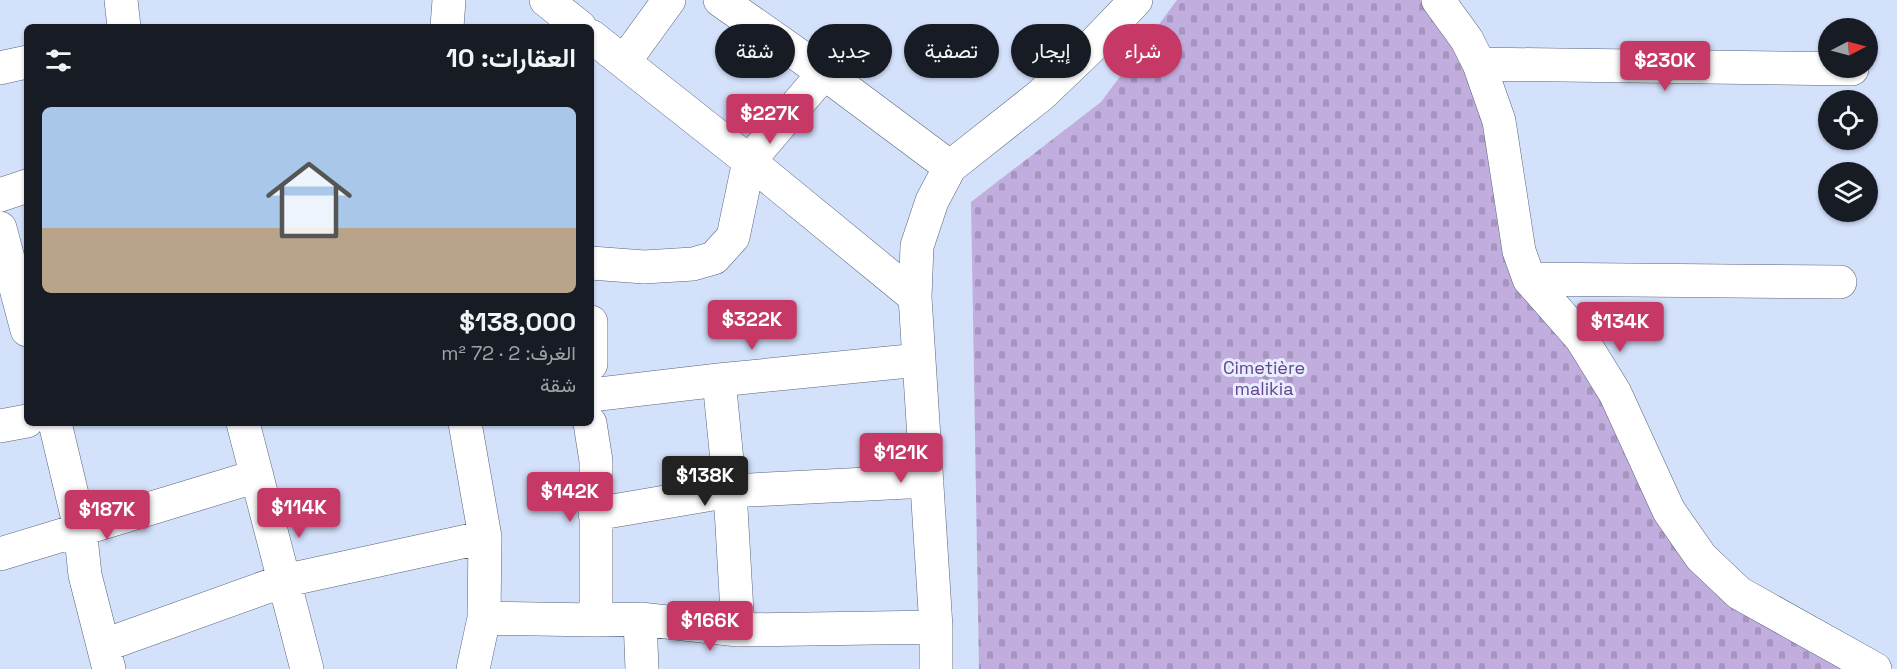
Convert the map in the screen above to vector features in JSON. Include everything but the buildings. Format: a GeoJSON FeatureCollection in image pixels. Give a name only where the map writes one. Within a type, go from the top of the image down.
{"type":"FeatureCollection","features":[{"type":"Feature","properties":{"kind":"street"},"geometry":{"type":"LineString","coordinates":[[121,0],[124,24]]}},
{"type":"Feature","properties":{"kind":"street"},"geometry":{"type":"LineString","coordinates":[[447,24],[449,0]]}},
{"type":"Feature","properties":{"kind":"street"},"geometry":{"type":"LineString","coordinates":[[546,0],[576,24]]}},
{"type":"Feature","properties":{"kind":"street"},"geometry":{"type":"LineString","coordinates":[[624,62],[669,0]]}},
{"type":"Feature","properties":{"kind":"street"},"geometry":{"type":"LineString","coordinates":[[720,0],[807,61]]}},
{"type":"Feature","properties":{"kind":"street"},"geometry":{"type":"LineString","coordinates":[[936,669],[936,627],[915,297],[917,246],[932,201],[950,167],[1041,95],[1136,0]]}},
{"type":"Feature","properties":{"kind":"street"},"geometry":{"type":"LineString","coordinates":[[1438,0],[1467,40],[1479,64],[1499,121],[1519,251],[1529,279],[1581,338],[1615,393],[1669,510],[1701,557],[1739,593],[1875,669]]}},
{"type":"Feature","properties":{"kind":"street"},"geometry":{"type":"LineString","coordinates":[[594,38],[915,297]]}},
{"type":"Feature","properties":{"kind":"street"},"geometry":{"type":"LineString","coordinates":[[0,68],[24,63]]}},
{"type":"Feature","properties":{"kind":"street"},"geometry":{"type":"LineString","coordinates":[[1479,64],[1818,69]]}},
{"type":"Feature","properties":{"kind":"street"},"geometry":{"type":"LineString","coordinates":[[594,262],[644,267],[693,264],[714,258],[733,237],[749,161],[820,78]]}},
{"type":"Feature","properties":{"kind":"street"},"geometry":{"type":"LineString","coordinates":[[831,78],[950,167]]}},
{"type":"Feature","properties":{"kind":"street"},"geometry":{"type":"LineString","coordinates":[[0,195],[24,187]]}},
{"type":"Feature","properties":{"kind":"street"},"geometry":{"type":"LineString","coordinates":[[0,228],[18,308]]}},
{"type":"Feature","properties":{"kind":"street"},"geometry":{"type":"LineString","coordinates":[[1529,279],[1840,282]]}},
{"type":"Feature","properties":{"kind":"street"},"geometry":{"type":"LineString","coordinates":[[594,395],[919,360]]}},
{"type":"Feature","properties":{"kind":"street"},"geometry":{"type":"LineString","coordinates":[[719,380],[730,491],[738,630]]}},
{"type":"Feature","properties":{"kind":"street"},"geometry":{"type":"LineString","coordinates":[[0,426],[24,422]]}},
{"type":"Feature","properties":{"kind":"street"},"geometry":{"type":"LineString","coordinates":[[56,426],[80,528],[85,575],[107,657],[283,581],[485,537]]}},
{"type":"Feature","properties":{"kind":"street"},"geometry":{"type":"LineString","coordinates":[[245,426],[307,669]]}},
{"type":"Feature","properties":{"kind":"street"},"geometry":{"type":"LineString","coordinates":[[466,426],[485,537],[484,618],[473,669]]}},
{"type":"Feature","properties":{"kind":"street"},"geometry":{"type":"LineString","coordinates":[[590,426],[596,461],[596,620]]}},
{"type":"Feature","properties":{"kind":"street"},"geometry":{"type":"LineString","coordinates":[[0,554],[257,476]]}},
{"type":"Feature","properties":{"kind":"street"},"geometry":{"type":"LineString","coordinates":[[595,514],[730,491],[927,481]]}},
{"type":"Feature","properties":{"kind":"street"},"geometry":{"type":"LineString","coordinates":[[484,618],[640,619],[738,630],[936,627]]}},
{"type":"Feature","properties":{"kind":"street"},"geometry":{"type":"LineString","coordinates":[[640,619],[642,669]]}},
{"type":"Feature","properties":{"kind":"green space","name":"Cimetière malikia"},"geometry":{"type":"Polygon","coordinates":[[[1177,0],[1443,0],[1535,279],[1730,589],[1857,669],[979,669],[971,202],[1101,102],[1119,78],[1182,78],[1182,24],[1159,24],[1177,0]]]}}]}
